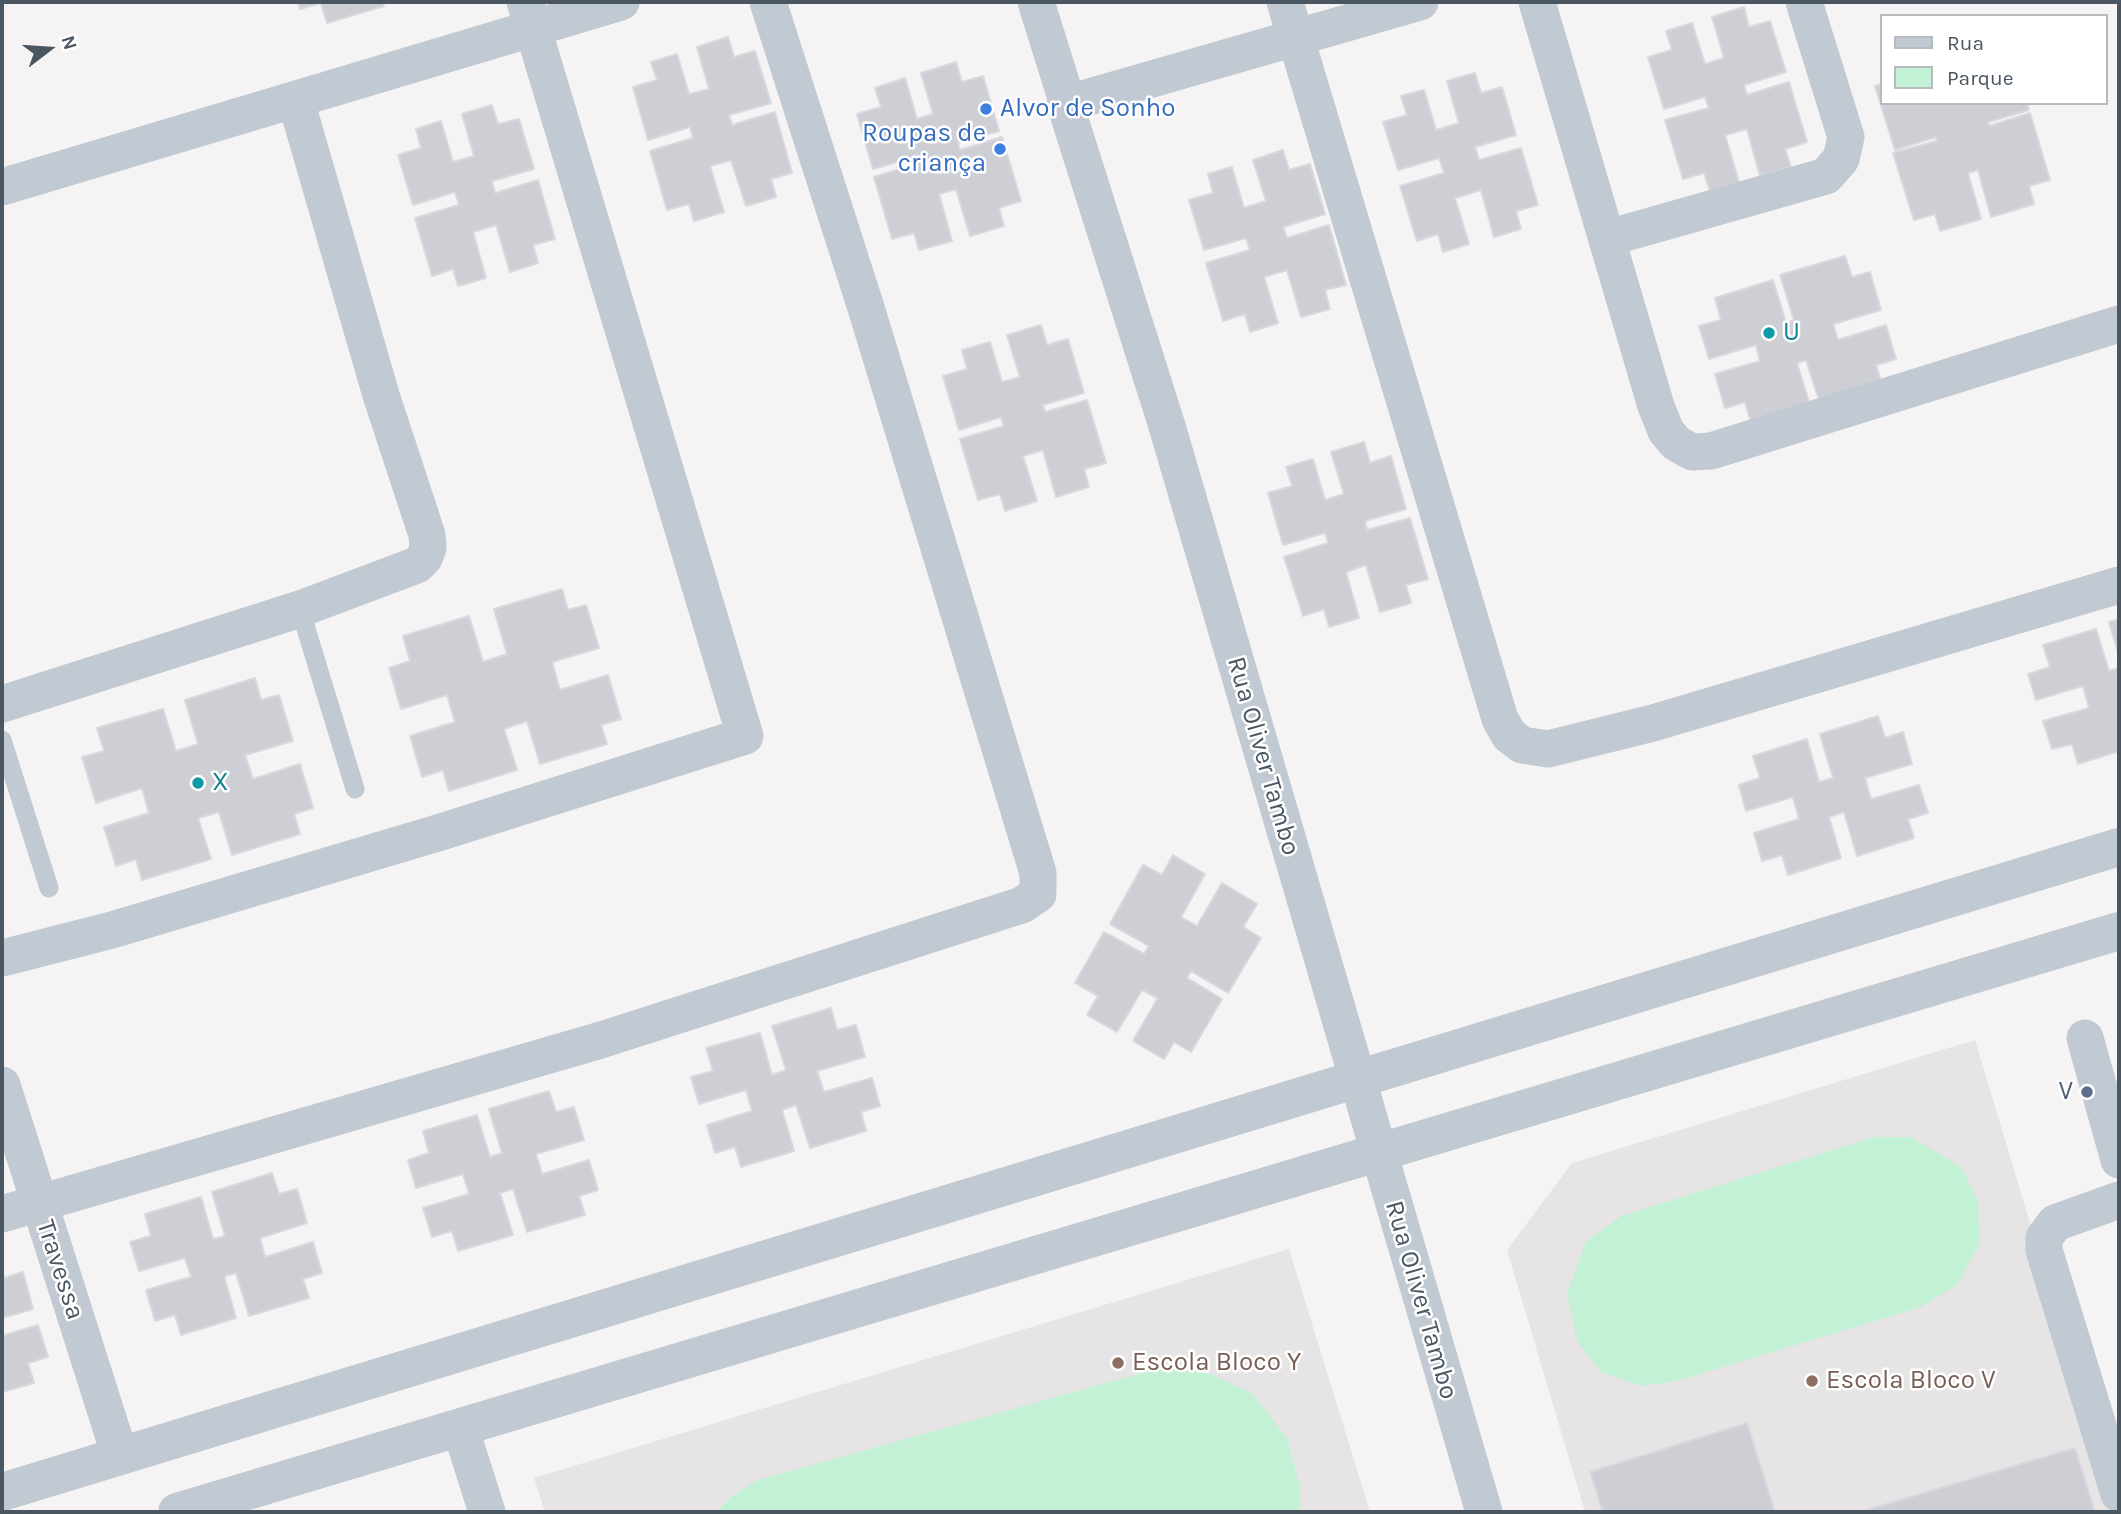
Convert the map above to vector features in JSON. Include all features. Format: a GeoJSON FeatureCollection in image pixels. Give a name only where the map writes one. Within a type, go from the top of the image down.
{"type":"FeatureCollection","features":[{"type":"Feature","properties":{"kind":"street"},"geometry":{"type":"LineString","coordinates":[[2,187],[296,101],[529,15],[621,2]]}},
{"type":"Feature","properties":{"kind":"street"},"geometry":{"type":"LineString","coordinates":[[2,1213],[601,1040],[1022,905],[1038,894],[1038,873],[867,311],[768,2]]}},
{"type":"Feature","properties":{"kind":"street","name":"Rua Oliver Tambo"},"geometry":{"type":"LineString","coordinates":[[1036,2],[1066,98],[1065,104],[1167,426],[1484,1512]]}},
{"type":"Feature","properties":{"kind":"street"},"geometry":{"type":"LineString","coordinates":[[1285,2],[1500,719],[1509,735],[1522,745],[1548,749],[1653,723],[2119,585]]}},
{"type":"Feature","properties":{"kind":"street"},"geometry":{"type":"LineString","coordinates":[[1065,104],[1420,2]]}},
{"type":"Feature","properties":{"kind":"street"},"geometry":{"type":"LineString","coordinates":[[1537,2],[1656,406],[1666,431],[1676,443],[1692,452],[1711,451],[2119,324]]}},
{"type":"Feature","properties":{"kind":"street"},"geometry":{"type":"LineString","coordinates":[[1608,238],[1826,176],[1842,159],[1846,137],[1804,2]]}},
{"type":"Feature","properties":{"kind":"street"},"geometry":{"type":"LineString","coordinates":[[2,958],[112,930],[428,836],[745,736],[529,15]]}},
{"type":"Feature","properties":{"kind":"street"},"geometry":{"type":"LineString","coordinates":[[2,704],[300,609],[418,565],[428,548],[427,535],[381,395],[296,101]]}},
{"type":"Feature","properties":{"kind":"street"},"geometry":{"type":"LineString","coordinates":[[2,1492],[2119,847]]}},
{"type":"Feature","properties":{"kind":"street"},"geometry":{"type":"LineString","coordinates":[[177,1512],[2119,931]]}},
{"type":"Feature","properties":{"kind":"street"},"geometry":{"type":"LineString","coordinates":[[2085,1038],[2119,1160]]}},
{"type":"Feature","properties":{"kind":"street","name":"Travessa"},"geometry":{"type":"LineString","coordinates":[[2,1085],[120,1456]]}},
{"type":"Feature","properties":{"kind":"street"},"geometry":{"type":"LineString","coordinates":[[2119,1200],[2062,1218],[2049,1229],[2044,1250],[2113,1452],[2119,1494]]}},
{"type":"Feature","properties":{"kind":"street"},"geometry":{"type":"LineString","coordinates":[[460,1427],[487,1512]]}},
{"type":"Feature","properties":{"kind":"lane"},"geometry":{"type":"LineString","coordinates":[[300,609],[355,789]]}},
{"type":"Feature","properties":{"kind":"lane"},"geometry":{"type":"LineString","coordinates":[[2,740],[49,888]]}},
{"type":"Feature","properties":{"kind":"shaded area","name":"Escola Bloco V"},"geometry":{"type":"Polygon","coordinates":[[[1975,1040],[2117,1512],[1585,1512],[1507,1250],[1572,1163],[1975,1040]]]}},
{"type":"Feature","properties":{"kind":"shaded area","name":"Escola Bloco Y"},"geometry":{"type":"Polygon","coordinates":[[[1289,1249],[1370,1512],[545,1512],[534,1478],[1289,1249]]]}},
{"type":"Feature","properties":{"kind":"green space"},"geometry":{"type":"Polygon","coordinates":[[[1874,1137],[1911,1137],[1961,1167],[1978,1201],[1980,1243],[1957,1285],[1921,1307],[1677,1381],[1641,1386],[1601,1372],[1577,1341],[1567,1294],[1586,1242],[1621,1216],[1874,1137]]]}},
{"type":"Feature","properties":{"kind":"green space"},"geometry":{"type":"Polygon","coordinates":[[[1167,1366],[1211,1374],[1253,1394],[1287,1438],[1300,1487],[1299,1512],[716,1512],[732,1496],[758,1480],[1167,1366]]]}},
{"type":"Feature","properties":{"kind":"building"},"geometry":{"type":"Polygon","coordinates":[[[298,2],[382,2],[384,6],[327,23],[321,3],[300,9],[298,2]]]}},
{"type":"Feature","properties":{"kind":"building"},"geometry":{"type":"Polygon","coordinates":[[[1744,7],[1749,27],[1770,21],[1786,72],[1744,85],[1747,95],[1789,82],[1807,142],[1785,149],[1791,167],[1760,176],[1747,129],[1725,135],[1739,182],[1710,191],[1704,173],[1683,179],[1665,120],[1709,108],[1705,97],[1664,109],[1648,57],[1672,50],[1666,31],[1692,23],[1705,64],[1724,58],[1712,17],[1744,7]]]}},
{"type":"Feature","properties":{"kind":"building"},"geometry":{"type":"Polygon","coordinates":[[[728,37],[734,57],[755,51],[771,103],[729,115],[732,125],[775,112],[792,173],[771,179],[776,197],[746,206],[731,160],[710,166],[724,212],[694,221],[689,204],[667,210],[650,151],[693,138],[690,127],[648,140],[633,87],[657,80],[651,62],[677,54],[689,94],[709,89],[697,47],[728,37]]]}},
{"type":"Feature","properties":{"kind":"building"},"geometry":{"type":"Polygon","coordinates":[[[956,62],[962,82],[983,76],[999,131],[958,143],[960,150],[1002,137],[1021,201],[999,208],[1004,226],[970,236],[956,189],[939,194],[952,241],[919,250],[914,233],[892,239],[874,177],[917,164],[915,157],[873,169],[857,114],[881,107],[875,88],[905,78],[917,119],[933,114],[921,73],[956,62]]]}},
{"type":"Feature","properties":{"kind":"building"},"geometry":{"type":"Polygon","coordinates":[[[1475,73],[1481,93],[1502,87],[1516,135],[1475,147],[1479,160],[1521,148],[1538,205],[1516,211],[1521,229],[1494,237],[1481,190],[1455,198],[1469,244],[1443,252],[1438,234],[1417,241],[1400,186],[1444,173],[1439,158],[1398,170],[1383,122],[1407,115],[1401,96],[1424,90],[1436,130],[1459,123],[1447,81],[1475,73]]]}},
{"type":"Feature","properties":{"kind":"building"},"geometry":{"type":"Polygon","coordinates":[[[1880,84],[1880,102],[1875,86],[1880,84]]]}},
{"type":"Feature","properties":{"kind":"building"},"geometry":{"type":"Polygon","coordinates":[[[492,105],[498,124],[519,119],[534,169],[492,181],[495,193],[538,180],[555,239],[533,245],[538,263],[510,272],[496,225],[473,232],[486,278],[458,286],[453,269],[432,276],[415,218],[459,205],[455,192],[413,205],[398,155],[421,148],[416,129],[441,121],[453,162],[474,156],[462,114],[492,105]]]}},
{"type":"Feature","properties":{"kind":"building"},"geometry":{"type":"Polygon","coordinates":[[[1881,105],[2028,105],[2029,110],[1988,122],[1989,126],[2030,113],[2050,180],[2029,186],[2034,204],[1991,217],[1978,170],[1968,173],[1981,219],[1940,231],[1935,214],[1914,220],[1893,153],[1937,141],[1936,137],[1895,150],[1881,105]]]}},
{"type":"Feature","properties":{"kind":"building"},"geometry":{"type":"Polygon","coordinates":[[[1283,150],[1289,170],[1310,164],[1325,214],[1283,227],[1287,238],[1329,225],[1346,285],[1325,290],[1330,309],[1301,317],[1287,270],[1264,277],[1278,323],[1250,332],[1245,314],[1223,321],[1206,263],[1250,250],[1246,238],[1204,250],[1189,200],[1213,193],[1208,174],[1232,167],[1244,208],[1266,201],[1253,160],[1283,150]]]}},
{"type":"Feature","properties":{"kind":"building","name":"U"},"geometry":{"type":"Polygon","coordinates":[[[1845,256],[1852,277],[1870,272],[1881,310],[1833,324],[1838,340],[1886,325],[1896,359],[1876,365],[1882,384],[1820,403],[1806,360],[1797,363],[1810,405],[1751,422],[1745,402],[1725,408],[1715,374],[1760,361],[1756,345],[1709,359],[1699,326],[1721,320],[1715,298],[1773,280],[1786,323],[1794,320],[1780,275],[1845,256]]]}},
{"type":"Feature","properties":{"kind":"building"},"geometry":{"type":"Polygon","coordinates":[[[1041,325],[1047,345],[1068,339],[1084,393],[1043,405],[1045,412],[1087,400],[1106,463],[1084,469],[1089,487],[1056,497],[1043,450],[1023,456],[1037,501],[1005,511],[1000,494],[978,500],[960,439],[1004,426],[1001,417],[959,430],[943,376],[967,369],[962,350],[990,342],[1002,382],[1020,377],[1007,335],[1041,325]]]}},
{"type":"Feature","properties":{"kind":"building"},"geometry":{"type":"Polygon","coordinates":[[[1364,442],[1370,463],[1391,456],[1406,509],[1365,521],[1367,530],[1410,518],[1428,579],[1406,585],[1411,603],[1380,612],[1366,565],[1346,572],[1359,618],[1329,627],[1324,609],[1303,616],[1284,557],[1328,543],[1325,533],[1283,545],[1268,493],[1292,486],[1286,467],[1313,459],[1325,500],[1344,494],[1331,452],[1364,442]]]}},
{"type":"Feature","properties":{"kind":"building"},"geometry":{"type":"Polygon","coordinates":[[[562,589],[568,610],[586,605],[599,648],[552,662],[560,690],[608,675],[621,719],[601,725],[607,744],[540,764],[527,721],[504,729],[517,770],[449,791],[443,770],[422,777],[410,736],[455,722],[447,695],[401,709],[389,668],[410,661],[403,636],[469,616],[483,662],[507,654],[494,609],[562,589]]]}},
{"type":"Feature","properties":{"kind":"building"},"geometry":{"type":"Polygon","coordinates":[[[2119,619],[2119,656],[2109,622],[2119,619]]]}},
{"type":"Feature","properties":{"kind":"building"},"geometry":{"type":"Polygon","coordinates":[[[2096,629],[2109,671],[2119,668],[2119,751],[2078,764],[2072,744],[2052,749],[2043,721],[2089,708],[2083,686],[2036,700],[2028,674],[2050,667],[2043,645],[2096,629]]]}},
{"type":"Feature","properties":{"kind":"building","name":"X"},"geometry":{"type":"Polygon","coordinates":[[[255,678],[261,700],[279,695],[293,741],[245,755],[253,779],[300,764],[313,808],[294,814],[300,834],[232,855],[219,812],[198,818],[211,859],[142,880],[136,859],[116,866],[104,827],[149,813],[142,788],[96,803],[82,757],[104,751],[97,728],[163,709],[176,751],[198,744],[185,700],[255,678]]]}},
{"type":"Feature","properties":{"kind":"building"},"geometry":{"type":"Polygon","coordinates":[[[1878,716],[1885,738],[1903,732],[1912,764],[1865,778],[1871,799],[1919,785],[1928,813],[1908,819],[1914,838],[1857,856],[1844,812],[1829,817],[1841,858],[1788,875],[1782,855],[1762,861],[1754,833],[1799,819],[1793,797],[1746,811],[1739,785],[1760,778],[1753,756],[1807,739],[1819,782],[1833,778],[1820,734],[1878,716]]]}},
{"type":"Feature","properties":{"kind":"building"},"geometry":{"type":"Polygon","coordinates":[[[1173,855],[1205,874],[1181,917],[1197,926],[1222,883],[1257,904],[1243,927],[1261,938],[1228,993],[1191,971],[1187,978],[1222,999],[1191,1052],[1174,1042],[1164,1059],[1133,1041],[1158,998],[1142,990],[1117,1032],[1087,1015],[1098,996],[1075,983],[1104,932],[1144,954],[1149,946],[1110,924],[1143,865],[1162,875],[1173,855]]]}},
{"type":"Feature","properties":{"kind":"building"},"geometry":{"type":"Polygon","coordinates":[[[831,1008],[837,1030],[856,1025],[865,1057],[817,1071],[824,1092],[872,1078],[880,1106],[861,1112],[866,1131],[810,1148],[796,1105],[782,1110],[794,1151],[741,1167],[735,1147],[715,1153],[707,1125],[752,1111],[746,1090],[699,1104],[691,1077],[713,1071],[706,1048],[760,1033],[772,1075],[786,1070],[772,1026],[831,1008]]]}},
{"type":"Feature","properties":{"kind":"building"},"geometry":{"type":"Polygon","coordinates":[[[549,1091],[556,1112],[574,1107],[584,1140],[536,1154],[542,1174],[589,1160],[598,1190],[579,1196],[585,1215],[527,1232],[513,1189],[500,1193],[513,1235],[458,1251],[452,1231],[432,1237],[423,1208],[469,1194],[463,1174],[416,1188],[408,1160],[429,1153],[423,1131],[477,1115],[490,1157],[502,1153],[489,1109],[549,1091]]]}},
{"type":"Feature","properties":{"kind":"building"},"geometry":{"type":"Polygon","coordinates":[[[272,1173],[279,1194],[297,1189],[307,1223],[260,1238],[265,1257],[313,1242],[322,1273],[303,1279],[309,1298],[249,1316],[236,1273],[224,1276],[236,1318],[181,1335],[175,1315],[155,1321],[146,1290],[191,1277],[185,1258],[139,1271],[130,1242],[151,1236],[145,1214],[201,1197],[213,1239],[225,1236],[212,1192],[272,1173]]]}},
{"type":"Feature","properties":{"kind":"building"},"geometry":{"type":"Polygon","coordinates":[[[2,1269],[4,1278],[23,1272],[33,1309],[2,1318],[2,1269]]]}},
{"type":"Feature","properties":{"kind":"building"},"geometry":{"type":"Polygon","coordinates":[[[38,1325],[48,1357],[28,1363],[34,1383],[2,1392],[2,1336],[38,1325]]]}},
{"type":"Feature","properties":{"kind":"building"},"geometry":{"type":"Polygon","coordinates":[[[1747,1423],[1775,1512],[1603,1512],[1590,1472],[1747,1423]]]}},
{"type":"Feature","properties":{"kind":"building"},"geometry":{"type":"Polygon","coordinates":[[[2075,1448],[2095,1512],[1860,1512],[2075,1448]]]}},
{"type":"Feature","properties":{"kind":"place","name":"Alvor de Sonho"},"geometry":{"type":"Point","coordinates":[986,109]}},
{"type":"Feature","properties":{"kind":"place","name":"Roupas de criança"},"geometry":{"type":"Point","coordinates":[1000,149]}},
{"type":"Feature","properties":{"kind":"place","name":"U"},"geometry":{"type":"Point","coordinates":[1769,333]}},
{"type":"Feature","properties":{"kind":"place","name":"X"},"geometry":{"type":"Point","coordinates":[198,783]}},
{"type":"Feature","properties":{"kind":"place","name":"V"},"geometry":{"type":"Point","coordinates":[2087,1092]}},
{"type":"Feature","properties":{"kind":"place","name":"Escola Bloco Y"},"geometry":{"type":"Point","coordinates":[1118,1363]}},
{"type":"Feature","properties":{"kind":"place","name":"Escola Bloco V"},"geometry":{"type":"Point","coordinates":[1812,1381]}}]}
